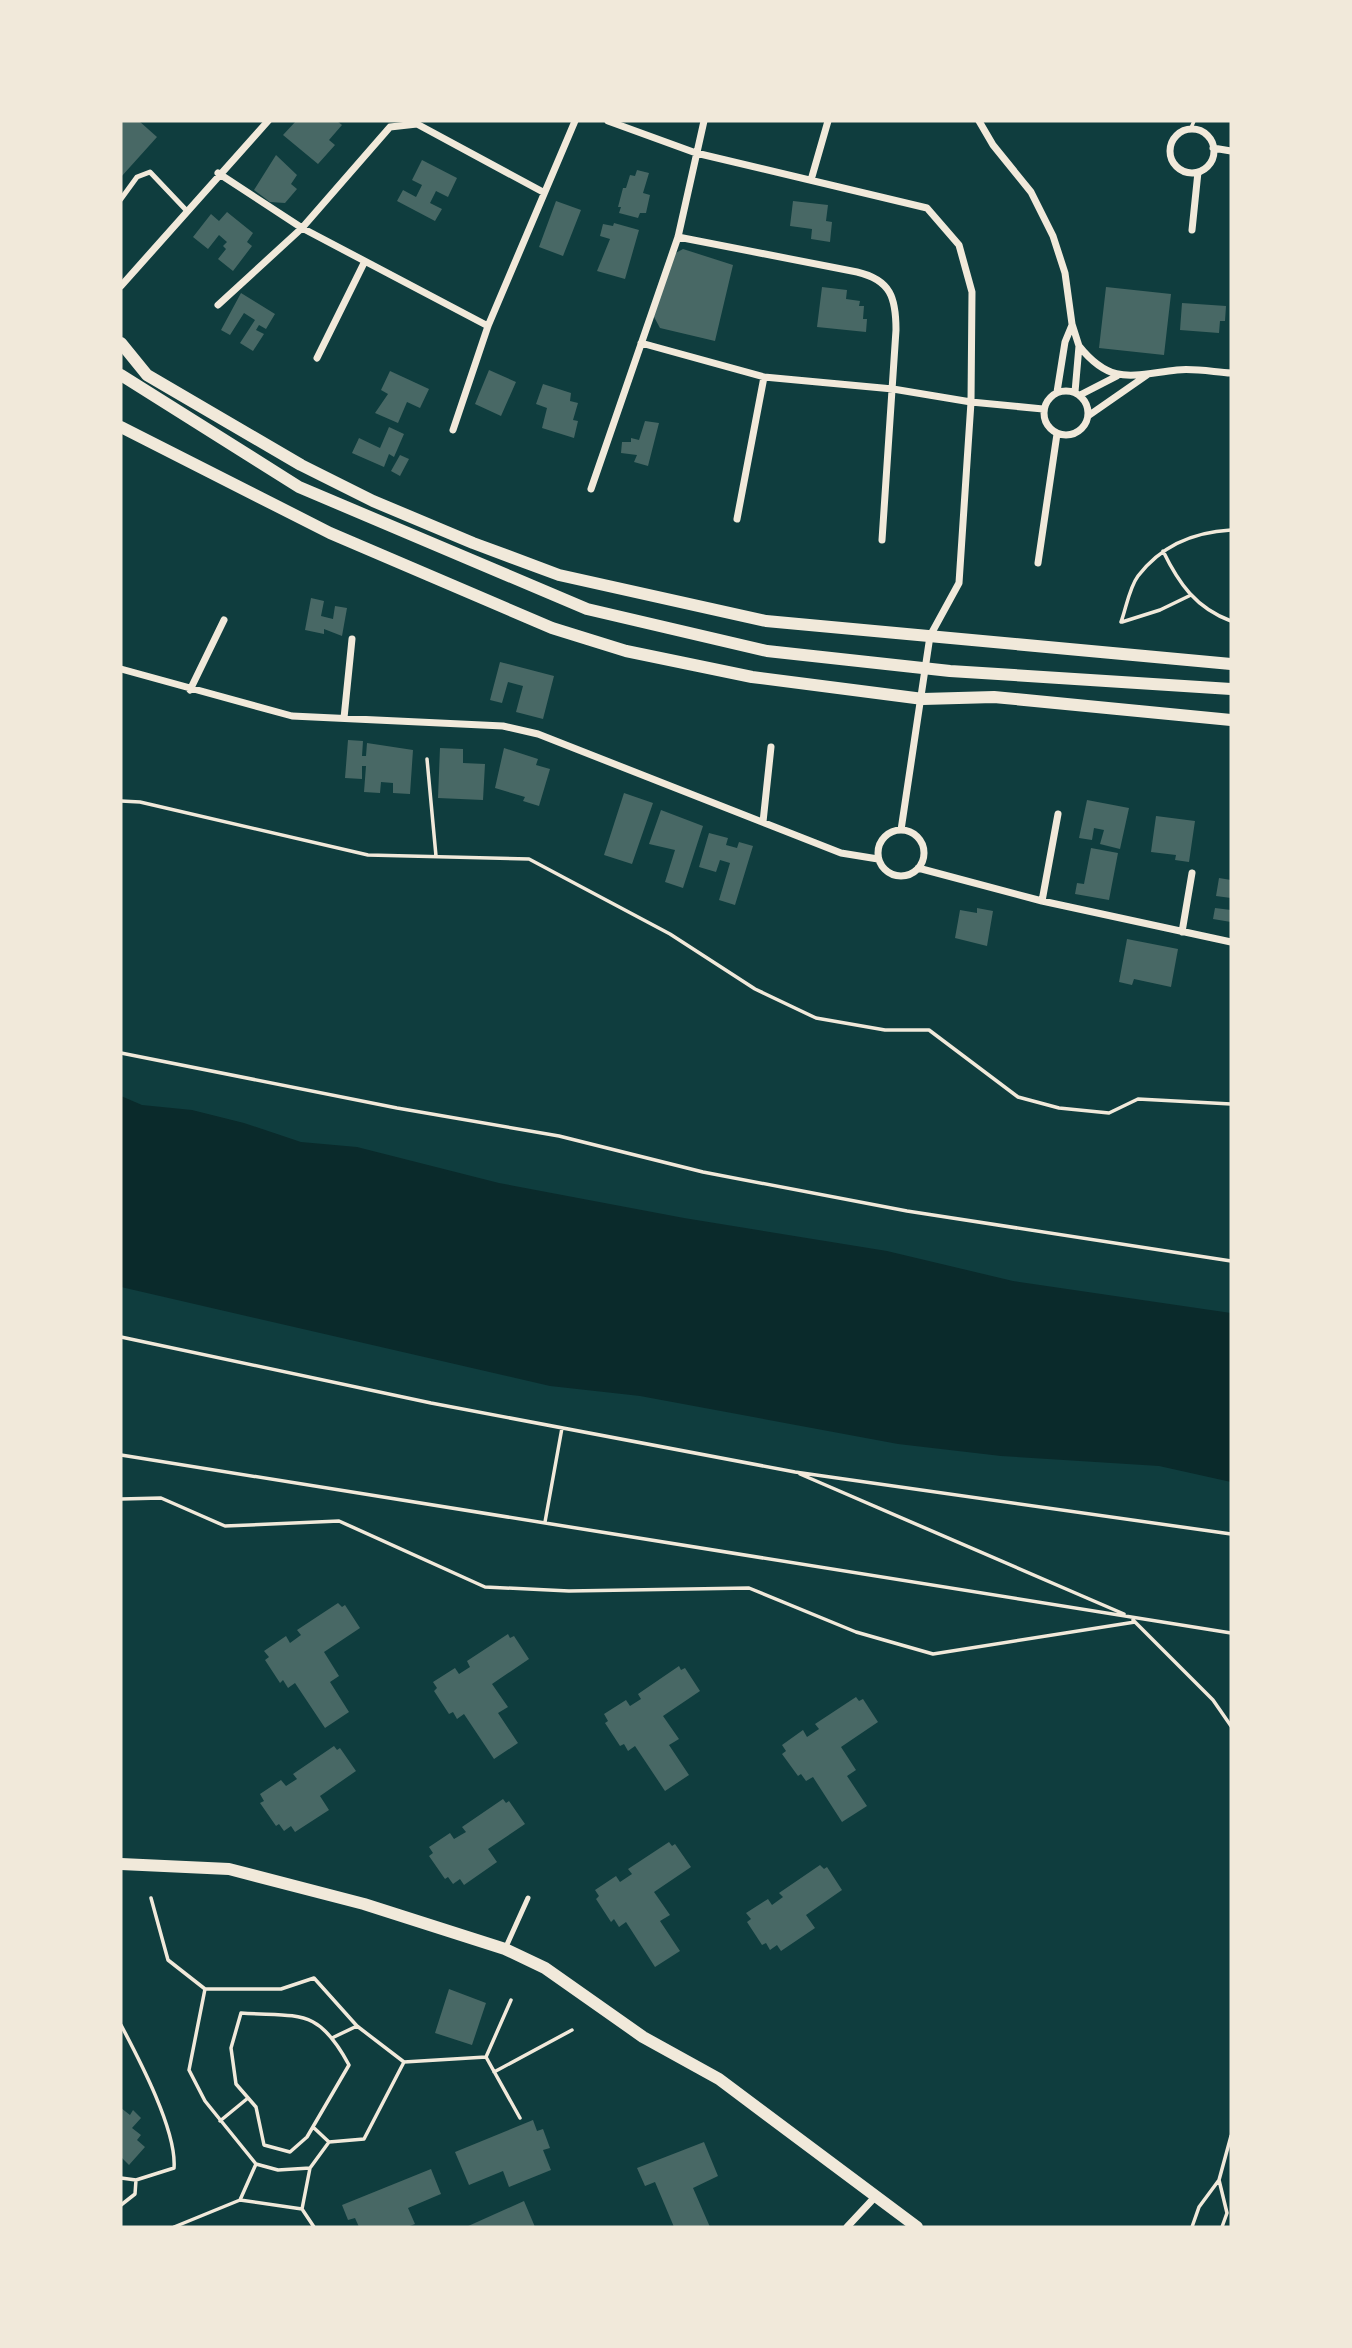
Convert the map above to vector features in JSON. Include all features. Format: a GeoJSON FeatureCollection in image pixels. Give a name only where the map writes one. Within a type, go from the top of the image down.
{"type":"FeatureCollection","features":[{"type":"Feature","properties":{"kind":"street"},"geometry":{"type":"LineString","coordinates":[[121,286],[218,173],[268,121]]}},
{"type":"Feature","properties":{"kind":"street"},"geometry":{"type":"LineString","coordinates":[[453,430],[488,327],[575,121]]}},
{"type":"Feature","properties":{"kind":"street"},"geometry":{"type":"LineString","coordinates":[[608,121],[696,152],[926,208],[959,245],[972,292],[971,402],[959,583],[930,639],[901,830]]}},
{"type":"Feature","properties":{"kind":"street"},"geometry":{"type":"LineString","coordinates":[[591,489],[678,237],[704,121]]}},
{"type":"Feature","properties":{"kind":"street"},"geometry":{"type":"LineString","coordinates":[[811,180],[828,121]]}},
{"type":"Feature","properties":{"kind":"street"},"geometry":{"type":"LineString","coordinates":[[979,121],[993,145],[1031,192],[1053,236],[1065,273],[1072,324],[1079,346],[1077,394]]}},
{"type":"Feature","properties":{"kind":"street"},"geometry":{"type":"LineString","coordinates":[[218,305],[302,228],[390,127],[417,124],[543,192]]}},
{"type":"Feature","properties":{"kind":"street"},"geometry":{"type":"LineString","coordinates":[[1193,125],[1206,134],[1213,148],[1210,163],[1198,172],[1183,171],[1177,167],[1170,154],[1170,146],[1177,134],[1193,125]]}},
{"type":"Feature","properties":{"kind":"street"},"geometry":{"type":"LineString","coordinates":[[1213,148],[1231,151]]}},
{"type":"Feature","properties":{"kind":"street"},"geometry":{"type":"LineString","coordinates":[[1192,230],[1198,172]]}},
{"type":"Feature","properties":{"kind":"street"},"geometry":{"type":"LineString","coordinates":[[218,173],[302,228],[488,327]]}},
{"type":"Feature","properties":{"kind":"street"},"geometry":{"type":"LineString","coordinates":[[678,237],[874,276],[883,283],[896,303],[882,540]]}},
{"type":"Feature","properties":{"kind":"street"},"geometry":{"type":"LineString","coordinates":[[317,358],[364,263]]}},
{"type":"Feature","properties":{"kind":"street"},"geometry":{"type":"LineString","coordinates":[[1057,392],[1065,342],[1072,324]]}},
{"type":"Feature","properties":{"kind":"street"},"geometry":{"type":"LineString","coordinates":[[121,343],[147,375],[302,465],[398,512],[559,575],[766,621],[930,639],[1231,664]]}},
{"type":"Feature","properties":{"kind":"street"},"geometry":{"type":"LineString","coordinates":[[641,343],[764,377],[893,389],[971,402],[1043,409]]}},
{"type":"Feature","properties":{"kind":"street"},"geometry":{"type":"LineString","coordinates":[[1079,346],[1089,358],[1117,376]]}},
{"type":"Feature","properties":{"kind":"street"},"geometry":{"type":"LineString","coordinates":[[1077,394],[1085,401],[1088,416],[1086,424],[1073,435],[1057,434],[1046,424],[1043,409],[1057,392],[1077,394],[1117,376],[1179,370],[1231,373]]}},
{"type":"Feature","properties":{"kind":"street"},"geometry":{"type":"LineString","coordinates":[[121,375],[299,487],[587,609],[779,652],[950,671],[1231,690]]}},
{"type":"Feature","properties":{"kind":"street"},"geometry":{"type":"LineString","coordinates":[[1088,416],[1147,375]]}},
{"type":"Feature","properties":{"kind":"street"},"geometry":{"type":"LineString","coordinates":[[737,519],[764,377]]}},
{"type":"Feature","properties":{"kind":"street"},"geometry":{"type":"LineString","coordinates":[[121,427],[330,533],[552,628],[625,651],[752,677],[923,697],[994,697],[1231,720]]}},
{"type":"Feature","properties":{"kind":"street"},"geometry":{"type":"LineString","coordinates":[[1038,563],[1057,434]]}},
{"type":"Feature","properties":{"kind":"street"},"geometry":{"type":"LineString","coordinates":[[190,690],[224,620]]}},
{"type":"Feature","properties":{"kind":"street"},"geometry":{"type":"LineString","coordinates":[[344,718],[352,639]]}},
{"type":"Feature","properties":{"kind":"street"},"geometry":{"type":"LineString","coordinates":[[121,669],[292,716],[503,726],[538,734],[841,853],[878,859],[892,874],[906,875],[918,868],[1042,901],[1231,942]]}},
{"type":"Feature","properties":{"kind":"street"},"geometry":{"type":"LineString","coordinates":[[763,822],[771,747]]}},
{"type":"Feature","properties":{"kind":"street"},"geometry":{"type":"LineString","coordinates":[[1042,901],[1058,814]]}},
{"type":"Feature","properties":{"kind":"street"},"geometry":{"type":"LineString","coordinates":[[878,859],[883,838],[901,830],[915,835],[923,847],[918,868]]}},
{"type":"Feature","properties":{"kind":"street"},"geometry":{"type":"LineString","coordinates":[[1182,932],[1192,873]]}},
{"type":"Feature","properties":{"kind":"street"},"geometry":{"type":"LineString","coordinates":[[121,1864],[229,1870],[364,1905],[505,1949],[545,1968],[643,2037],[719,2079],[917,2227]]}},
{"type":"Feature","properties":{"kind":"street"},"geometry":{"type":"LineString","coordinates":[[847,2227],[875,2197]]}},
{"type":"Feature","properties":{"kind":"lane"},"geometry":{"type":"LineString","coordinates":[[121,199],[138,177],[150,172],[186,210]]}},
{"type":"Feature","properties":{"kind":"lane"},"geometry":{"type":"LineString","coordinates":[[505,1949],[528,1898]]}},
{"type":"Feature","properties":{"kind":"path"},"geometry":{"type":"LineString","coordinates":[[1191,595],[1160,610],[1121,622],[1136,578],[1163,551],[1202,531],[1231,530]]}},
{"type":"Feature","properties":{"kind":"path"},"geometry":{"type":"LineString","coordinates":[[1163,551],[1180,585],[1212,614],[1231,621]]}},
{"type":"Feature","properties":{"kind":"path"},"geometry":{"type":"LineString","coordinates":[[426,759],[436,856]]}},
{"type":"Feature","properties":{"kind":"path"},"geometry":{"type":"LineString","coordinates":[[121,801],[139,802],[368,855],[528,859],[670,934],[755,989],[816,1018],[884,1030],[929,1030],[1018,1097],[1059,1108],[1109,1113],[1138,1099],[1231,1104]]}},
{"type":"Feature","properties":{"kind":"path"},"geometry":{"type":"LineString","coordinates":[[121,1053],[397,1108],[559,1136],[703,1172],[866,1203],[1231,1261]]}},
{"type":"Feature","properties":{"kind":"path"},"geometry":{"type":"LineString","coordinates":[[121,1337],[562,1428],[794,1472],[1231,1534]]}},
{"type":"Feature","properties":{"kind":"path"},"geometry":{"type":"LineString","coordinates":[[545,1522],[562,1428]]}},
{"type":"Feature","properties":{"kind":"path"},"geometry":{"type":"LineString","coordinates":[[121,1455],[1231,1633]]}},
{"type":"Feature","properties":{"kind":"path"},"geometry":{"type":"LineString","coordinates":[[794,1472],[1129,1616],[1213,1700],[1231,1726]]}},
{"type":"Feature","properties":{"kind":"path"},"geometry":{"type":"LineString","coordinates":[[121,1499],[161,1499],[225,1526],[340,1521],[485,1587],[596,1591],[749,1588],[856,1632],[933,1654],[1135,1622]]}},
{"type":"Feature","properties":{"kind":"path"},"geometry":{"type":"LineString","coordinates":[[151,1898],[168,1960],[205,1989],[281,1989],[314,1978],[358,2026],[404,2062],[486,2057]]}},
{"type":"Feature","properties":{"kind":"path"},"geometry":{"type":"LineString","coordinates":[[205,1989],[189,2070],[205,2101],[256,2164],[278,2170],[310,2168]]}},
{"type":"Feature","properties":{"kind":"path"},"geometry":{"type":"LineString","coordinates":[[486,2057],[511,2000]]}},
{"type":"Feature","properties":{"kind":"path"},"geometry":{"type":"LineString","coordinates":[[241,2013],[310,2017],[334,2037],[349,2065],[307,2137],[290,2152],[264,2145],[256,2107],[236,2084],[231,2048],[241,2013]]}},
{"type":"Feature","properties":{"kind":"path"},"geometry":{"type":"LineString","coordinates":[[121,2025],[140,2061],[176,2151],[174,2168],[136,2180],[121,2178]]}},
{"type":"Feature","properties":{"kind":"path"},"geometry":{"type":"LineString","coordinates":[[334,2037],[358,2026]]}},
{"type":"Feature","properties":{"kind":"path"},"geometry":{"type":"LineString","coordinates":[[494,2072],[572,2030]]}},
{"type":"Feature","properties":{"kind":"path"},"geometry":{"type":"LineString","coordinates":[[486,2057],[520,2118]]}},
{"type":"Feature","properties":{"kind":"path"},"geometry":{"type":"LineString","coordinates":[[314,2227],[302,2209],[310,2168],[329,2142],[364,2139],[404,2062]]}},
{"type":"Feature","properties":{"kind":"path"},"geometry":{"type":"LineString","coordinates":[[220,2121],[248,2098]]}},
{"type":"Feature","properties":{"kind":"path"},"geometry":{"type":"LineString","coordinates":[[313,2126],[329,2142]]}},
{"type":"Feature","properties":{"kind":"path"},"geometry":{"type":"LineString","coordinates":[[1192,2227],[1199,2207],[1219,2180],[1231,2136]]}},
{"type":"Feature","properties":{"kind":"path"},"geometry":{"type":"LineString","coordinates":[[240,2200],[256,2164]]}},
{"type":"Feature","properties":{"kind":"path"},"geometry":{"type":"LineString","coordinates":[[121,2205],[135,2194],[136,2180]]}},
{"type":"Feature","properties":{"kind":"path"},"geometry":{"type":"LineString","coordinates":[[1219,2180],[1227,2213],[1222,2227]]}},
{"type":"Feature","properties":{"kind":"path"},"geometry":{"type":"LineString","coordinates":[[174,2227],[240,2200],[302,2209]]}},
{"type":"Feature","properties":{"kind":"water"},"geometry":{"type":"Polygon","coordinates":[[[121,1096],[142,1105],[192,1110],[244,1123],[301,1142],[357,1147],[499,1183],[684,1218],[887,1251],[1013,1281],[1231,1313],[1231,1482],[1159,1466],[1001,1456],[898,1444],[640,1396],[550,1386],[121,1287],[121,1096]]]}},
{"type":"Feature","properties":{"kind":"building"},"geometry":{"type":"Polygon","coordinates":[[[121,121],[139,121],[157,137],[121,177],[121,121]]]}},
{"type":"Feature","properties":{"kind":"building"},"geometry":{"type":"Polygon","coordinates":[[[296,121],[337,121],[342,125],[329,140],[335,145],[318,164],[283,135],[296,121]]]}},
{"type":"Feature","properties":{"kind":"building"},"geometry":{"type":"Polygon","coordinates":[[[276,155],[297,175],[291,184],[297,189],[285,203],[270,202],[254,190],[276,155]]]}},
{"type":"Feature","properties":{"kind":"building"},"geometry":{"type":"Polygon","coordinates":[[[422,160],[457,178],[448,197],[436,191],[430,203],[442,209],[435,221],[397,201],[403,190],[416,197],[422,185],[412,180],[422,160]]]}},
{"type":"Feature","properties":{"kind":"building"},"geometry":{"type":"Polygon","coordinates":[[[637,170],[649,173],[643,193],[650,195],[646,213],[640,213],[638,218],[619,213],[621,207],[618,207],[623,188],[626,188],[630,175],[635,176],[637,170]]]}},
{"type":"Feature","properties":{"kind":"building"},"geometry":{"type":"Polygon","coordinates":[[[556,201],[581,210],[563,256],[539,247],[556,201]]]}},
{"type":"Feature","properties":{"kind":"building"},"geometry":{"type":"Polygon","coordinates":[[[793,201],[828,205],[826,221],[832,222],[830,242],[811,239],[812,229],[790,226],[793,201]]]}},
{"type":"Feature","properties":{"kind":"building"},"geometry":{"type":"Polygon","coordinates":[[[227,212],[253,233],[247,242],[252,246],[233,271],[218,259],[226,249],[223,246],[227,242],[219,235],[208,249],[193,237],[211,214],[219,221],[227,212]]]}},
{"type":"Feature","properties":{"kind":"building"},"geometry":{"type":"Polygon","coordinates":[[[614,223],[639,230],[625,279],[597,271],[610,239],[600,236],[603,224],[613,226],[614,223]]]}},
{"type":"Feature","properties":{"kind":"building"},"geometry":{"type":"Polygon","coordinates":[[[683,249],[733,265],[715,341],[660,328],[653,315],[672,255],[683,249]]]}},
{"type":"Feature","properties":{"kind":"building"},"geometry":{"type":"Polygon","coordinates":[[[822,287],[847,290],[846,299],[860,301],[859,306],[864,306],[863,319],[867,319],[866,332],[817,327],[822,287]]]}},
{"type":"Feature","properties":{"kind":"building"},"geometry":{"type":"Polygon","coordinates":[[[1106,287],[1171,294],[1164,355],[1099,348],[1106,287]]]}},
{"type":"Feature","properties":{"kind":"building"},"geometry":{"type":"Polygon","coordinates":[[[241,293],[275,314],[266,329],[259,325],[256,330],[264,334],[253,351],[240,343],[255,320],[244,313],[230,335],[221,330],[241,293]]]}},
{"type":"Feature","properties":{"kind":"building"},"geometry":{"type":"Polygon","coordinates":[[[1182,303],[1226,306],[1225,321],[1220,321],[1219,333],[1180,330],[1182,303]]]}},
{"type":"Feature","properties":{"kind":"building"},"geometry":{"type":"Polygon","coordinates":[[[489,370],[516,382],[501,416],[475,404],[489,370]]]}},
{"type":"Feature","properties":{"kind":"building"},"geometry":{"type":"Polygon","coordinates":[[[390,371],[429,389],[420,408],[407,402],[398,423],[375,413],[388,394],[381,390],[390,371]]]}},
{"type":"Feature","properties":{"kind":"building"},"geometry":{"type":"Polygon","coordinates":[[[543,384],[571,393],[570,401],[578,403],[573,420],[578,421],[574,438],[542,428],[547,408],[536,404],[543,384]]]}},
{"type":"Feature","properties":{"kind":"building"},"geometry":{"type":"Polygon","coordinates":[[[645,421],[659,423],[648,466],[634,462],[637,455],[621,453],[622,442],[631,442],[631,438],[639,440],[645,421]]]}},
{"type":"Feature","properties":{"kind":"building"},"geometry":{"type":"Polygon","coordinates":[[[389,427],[404,434],[394,457],[389,454],[384,467],[352,453],[359,438],[380,448],[389,427]]]}},
{"type":"Feature","properties":{"kind":"building"},"geometry":{"type":"Polygon","coordinates":[[[400,455],[409,459],[400,476],[391,471],[400,455]]]}},
{"type":"Feature","properties":{"kind":"building"},"geometry":{"type":"Polygon","coordinates":[[[311,598],[324,601],[321,616],[333,619],[335,606],[347,608],[342,636],[324,629],[324,634],[305,630],[311,598]]]}},
{"type":"Feature","properties":{"kind":"building"},"geometry":{"type":"Polygon","coordinates":[[[500,662],[554,676],[543,719],[516,712],[523,686],[508,682],[502,703],[490,700],[500,662]]]}},
{"type":"Feature","properties":{"kind":"building"},"geometry":{"type":"Polygon","coordinates":[[[348,740],[363,741],[362,756],[366,756],[367,743],[413,750],[410,794],[393,793],[393,783],[381,782],[380,793],[364,792],[366,766],[362,766],[362,779],[345,778],[348,740]]]}},
{"type":"Feature","properties":{"kind":"building"},"geometry":{"type":"Polygon","coordinates":[[[440,748],[463,749],[463,763],[485,764],[483,800],[438,798],[440,748]]]}},
{"type":"Feature","properties":{"kind":"building"},"geometry":{"type":"Polygon","coordinates":[[[504,748],[538,759],[536,765],[550,769],[539,806],[523,801],[525,797],[495,788],[504,748]]]}},
{"type":"Feature","properties":{"kind":"building"},"geometry":{"type":"Polygon","coordinates":[[[624,793],[653,803],[632,864],[604,855],[624,793]]]}},
{"type":"Feature","properties":{"kind":"building"},"geometry":{"type":"Polygon","coordinates":[[[1087,800],[1129,808],[1120,849],[1100,844],[1104,830],[1094,828],[1092,840],[1079,838],[1087,800]]]}},
{"type":"Feature","properties":{"kind":"building"},"geometry":{"type":"Polygon","coordinates":[[[661,810],[703,826],[683,888],[665,882],[675,850],[649,844],[661,810]]]}},
{"type":"Feature","properties":{"kind":"building"},"geometry":{"type":"Polygon","coordinates":[[[1156,816],[1195,821],[1189,862],[1175,860],[1176,855],[1151,852],[1156,816]]]}},
{"type":"Feature","properties":{"kind":"building"},"geometry":{"type":"Polygon","coordinates":[[[709,833],[728,838],[726,845],[737,848],[739,842],[753,846],[735,905],[719,900],[730,863],[720,860],[716,872],[699,867],[709,833]]]}},
{"type":"Feature","properties":{"kind":"building"},"geometry":{"type":"Polygon","coordinates":[[[1091,848],[1118,853],[1109,900],[1075,894],[1077,883],[1084,884],[1091,848]]]}},
{"type":"Feature","properties":{"kind":"building"},"geometry":{"type":"Polygon","coordinates":[[[1219,878],[1231,880],[1231,898],[1216,896],[1219,878]]]}},
{"type":"Feature","properties":{"kind":"building"},"geometry":{"type":"Polygon","coordinates":[[[977,908],[993,911],[987,946],[955,938],[960,910],[977,913],[977,908]]]}},
{"type":"Feature","properties":{"kind":"building"},"geometry":{"type":"Polygon","coordinates":[[[1215,908],[1231,910],[1231,922],[1213,919],[1215,908]]]}},
{"type":"Feature","properties":{"kind":"building"},"geometry":{"type":"Polygon","coordinates":[[[1127,939],[1178,949],[1171,987],[1134,979],[1132,985],[1119,982],[1127,939]]]}},
{"type":"Feature","properties":{"kind":"building"},"geometry":{"type":"Polygon","coordinates":[[[338,1603],[342,1607],[345,1605],[360,1628],[324,1652],[339,1676],[330,1682],[349,1712],[325,1728],[295,1683],[288,1688],[283,1680],[280,1683],[265,1660],[269,1657],[264,1651],[286,1636],[290,1643],[301,1635],[297,1630],[338,1603]]]}},
{"type":"Feature","properties":{"kind":"building"},"geometry":{"type":"Polygon","coordinates":[[[508,1634],[510,1638],[514,1636],[529,1659],[492,1684],[508,1707],[498,1713],[518,1743],[494,1759],[464,1714],[457,1719],[453,1712],[449,1714],[434,1691],[437,1688],[433,1682],[455,1668],[459,1674],[470,1667],[467,1661],[508,1634]]]}},
{"type":"Feature","properties":{"kind":"building"},"geometry":{"type":"Polygon","coordinates":[[[679,1666],[681,1670],[685,1668],[700,1691],[663,1716],[679,1739],[669,1745],[689,1775],[665,1791],[635,1746],[628,1751],[624,1744],[620,1746],[605,1723],[608,1721],[604,1714],[626,1700],[630,1706],[641,1699],[638,1694],[679,1666]]]}},
{"type":"Feature","properties":{"kind":"building"},"geometry":{"type":"Polygon","coordinates":[[[856,1697],[859,1701],[863,1699],[878,1722],[841,1747],[856,1770],[847,1776],[867,1806],[842,1822],[813,1777],[806,1781],[801,1774],[798,1776],[782,1754],[786,1751],[782,1745],[803,1730],[807,1737],[819,1729],[815,1724],[856,1697]]]}},
{"type":"Feature","properties":{"kind":"building"},"geometry":{"type":"Polygon","coordinates":[[[334,1746],[337,1750],[340,1748],[356,1771],[320,1796],[329,1810],[295,1832],[291,1826],[284,1831],[279,1824],[276,1826],[260,1803],[264,1801],[260,1794],[281,1780],[286,1786],[297,1779],[293,1774],[334,1746]]]}},
{"type":"Feature","properties":{"kind":"building"},"geometry":{"type":"Polygon","coordinates":[[[503,1799],[506,1803],[509,1801],[525,1824],[488,1849],[497,1862],[464,1885],[460,1879],[453,1884],[448,1877],[445,1879],[429,1856],[433,1853],[429,1847],[450,1833],[454,1839],[466,1832],[462,1827],[503,1799]]]}},
{"type":"Feature","properties":{"kind":"building"},"geometry":{"type":"Polygon","coordinates":[[[669,1842],[672,1846],[675,1844],[691,1867],[654,1892],[670,1915],[660,1921],[680,1951],[655,1967],[626,1922],[619,1927],[614,1919],[611,1922],[596,1899],[599,1896],[595,1890],[616,1876],[620,1882],[632,1874],[628,1869],[669,1842]]]}},
{"type":"Feature","properties":{"kind":"building"},"geometry":{"type":"Polygon","coordinates":[[[820,1865],[824,1869],[827,1867],[842,1890],[806,1915],[815,1928],[781,1951],[777,1945],[770,1950],[766,1943],[762,1945],[747,1922],[751,1919],[746,1913],[768,1899],[772,1905],[783,1897],[779,1893],[820,1865]]]}},
{"type":"Feature","properties":{"kind":"building"},"geometry":{"type":"Polygon","coordinates":[[[449,1989],[486,2003],[472,2045],[435,2033],[449,1989]]]}},
{"type":"Feature","properties":{"kind":"building"},"geometry":{"type":"Polygon","coordinates":[[[121,2108],[130,2115],[133,2110],[141,2118],[132,2128],[141,2135],[137,2140],[145,2147],[129,2165],[121,2157],[121,2108]]]}},
{"type":"Feature","properties":{"kind":"building"},"geometry":{"type":"Polygon","coordinates":[[[533,2120],[537,2131],[543,2129],[550,2148],[543,2150],[551,2170],[509,2187],[503,2171],[469,2185],[455,2152],[533,2120]]]}},
{"type":"Feature","properties":{"kind":"building"},"geometry":{"type":"Polygon","coordinates":[[[704,2142],[718,2176],[693,2188],[710,2227],[674,2227],[655,2182],[645,2186],[637,2168],[704,2142]]]}},
{"type":"Feature","properties":{"kind":"building"},"geometry":{"type":"Polygon","coordinates":[[[431,2169],[441,2194],[408,2208],[415,2224],[407,2227],[359,2227],[355,2218],[348,2220],[342,2205],[431,2169]]]}},
{"type":"Feature","properties":{"kind":"building"},"geometry":{"type":"Polygon","coordinates":[[[524,2201],[535,2227],[466,2227],[524,2201]]]}}]}
